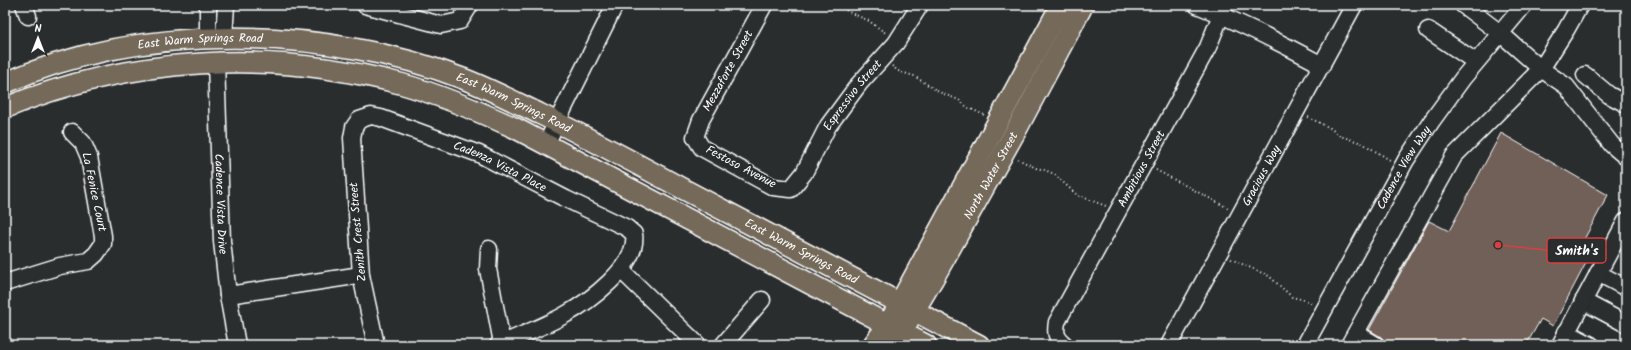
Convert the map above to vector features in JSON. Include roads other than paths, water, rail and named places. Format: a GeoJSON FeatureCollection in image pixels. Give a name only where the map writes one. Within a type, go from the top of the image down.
{"type":"FeatureCollection","features":[{"type":"Feature","properties":{"kind":"main road","name":"North Water Street"},"geometry":{"type":"LineString","coordinates":[[873,345],[895,334],[998,121],[1061,5]]}},
{"type":"Feature","properties":{"kind":"main road","name":"North Water Street"},"geometry":{"type":"LineString","coordinates":[[908,307],[1005,151],[1083,5]]}},
{"type":"Feature","properties":{"kind":"main road","name":"East Warm Springs Road"},"geometry":{"type":"LineString","coordinates":[[5,83],[44,68],[80,57],[151,44],[216,38],[290,40],[325,43],[396,57],[435,69],[492,90],[556,122],[979,345]]}},
{"type":"Feature","properties":{"kind":"main road"},"geometry":{"type":"LineString","coordinates":[[138,70],[173,53],[204,47],[216,38]]}},
{"type":"Feature","properties":{"kind":"main road"},"geometry":{"type":"LineString","coordinates":[[216,62],[218,56],[224,52],[235,49],[325,43]]}},
{"type":"Feature","properties":{"kind":"main road","name":"East Warm Springs Road"},"geometry":{"type":"LineString","coordinates":[[5,108],[64,87],[138,70],[216,62],[288,64],[355,73],[402,84],[447,98],[483,113],[546,144],[895,334],[926,345]]}},
{"type":"Feature","properties":{"kind":"street"},"geometry":{"type":"LineString","coordinates":[[208,5],[216,38]]}},
{"type":"Feature","properties":{"kind":"street"},"geometry":{"type":"LineString","coordinates":[[216,38],[226,5]]}},
{"type":"Feature","properties":{"kind":"street"},"geometry":{"type":"LineString","coordinates":[[365,5],[442,25],[460,21],[470,5]]}},
{"type":"Feature","properties":{"kind":"street"},"geometry":{"type":"LineString","coordinates":[[546,144],[615,5]]}},
{"type":"Feature","properties":{"kind":"street","name":"Mezzaforte Street"},"geometry":{"type":"LineString","coordinates":[[695,137],[701,120],[764,5]]}},
{"type":"Feature","properties":{"kind":"street","name":"Espressivo Street"},"geometry":{"type":"LineString","coordinates":[[791,189],[804,172],[828,126],[859,84],[899,39],[920,5]]}},
{"type":"Feature","properties":{"kind":"street"},"geometry":{"type":"LineString","coordinates":[[1197,5],[1223,10],[1322,65]]}},
{"type":"Feature","properties":{"kind":"street","name":"Gracious Way"},"geometry":{"type":"LineString","coordinates":[[1169,345],[1354,5]]}},
{"type":"Feature","properties":{"kind":"street"},"geometry":{"type":"LineString","coordinates":[[1463,5],[1500,33],[1541,69],[1566,86],[1612,145],[1626,157]]}},
{"type":"Feature","properties":{"kind":"street","name":"Cadence View Way"},"geometry":{"type":"LineString","coordinates":[[1305,345],[1402,167],[1430,122],[1476,62],[1524,5]]}},
{"type":"Feature","properties":{"kind":"street"},"geometry":{"type":"LineString","coordinates":[[1376,345],[1353,339],[1454,156],[1541,69],[1580,5]]}},
{"type":"Feature","properties":{"kind":"street","name":"Ambitious Street"},"geometry":{"type":"LineString","coordinates":[[1065,345],[1058,340],[1055,332],[1057,322],[1208,47],[1223,10]]}},
{"type":"Feature","properties":{"kind":"street"},"geometry":{"type":"LineString","coordinates":[[1428,30],[1476,62]]}},
{"type":"Feature","properties":{"kind":"street","name":"Cadence Vista Drive"},"geometry":{"type":"LineString","coordinates":[[216,62],[222,242],[228,295],[237,345]]}},
{"type":"Feature","properties":{"kind":"street"},"geometry":{"type":"LineString","coordinates":[[1585,74],[1609,95],[1626,104]]}},
{"type":"Feature","properties":{"kind":"street","name":"Cadenza Vista Place"},"geometry":{"type":"LineString","coordinates":[[359,120],[371,116],[381,118],[471,151],[566,199],[628,228],[634,234],[633,248],[621,270]]}},
{"type":"Feature","properties":{"kind":"street","name":"Zenith Crest Street"},"geometry":{"type":"LineString","coordinates":[[359,120],[354,127],[352,138],[361,274],[376,345]]}},
{"type":"Feature","properties":{"kind":"street","name":"La Fenice Court"},"geometry":{"type":"LineString","coordinates":[[5,283],[60,266],[88,261],[96,254],[103,244],[103,236],[89,157],[84,143],[72,132]]}},
{"type":"Feature","properties":{"kind":"street","name":"Festoso Avenue"},"geometry":{"type":"LineString","coordinates":[[695,137],[702,148],[773,187],[791,189]]}},
{"type":"Feature","properties":{"kind":"street"},"geometry":{"type":"LineString","coordinates":[[1591,345],[1563,339],[1598,273],[1621,241],[1626,221]]}},
{"type":"Feature","properties":{"kind":"street"},"geometry":{"type":"LineString","coordinates":[[489,249],[488,269],[500,344],[565,315],[600,289],[621,270],[698,345]]}},
{"type":"Feature","properties":{"kind":"street"},"geometry":{"type":"LineString","coordinates":[[1598,273],[1626,288]]}},
{"type":"Feature","properties":{"kind":"street"},"geometry":{"type":"LineString","coordinates":[[228,295],[361,274]]}},
{"type":"Feature","properties":{"kind":"street"},"geometry":{"type":"LineString","coordinates":[[723,345],[762,300]]}},
{"type":"Feature","properties":{"kind":"street"},"geometry":{"type":"LineString","coordinates":[[1583,301],[1626,324]]}},
{"type":"Feature","properties":{"kind":"place","name":"Smith's"},"geometry":{"type":"Point","coordinates":[1498,245]}}]}
